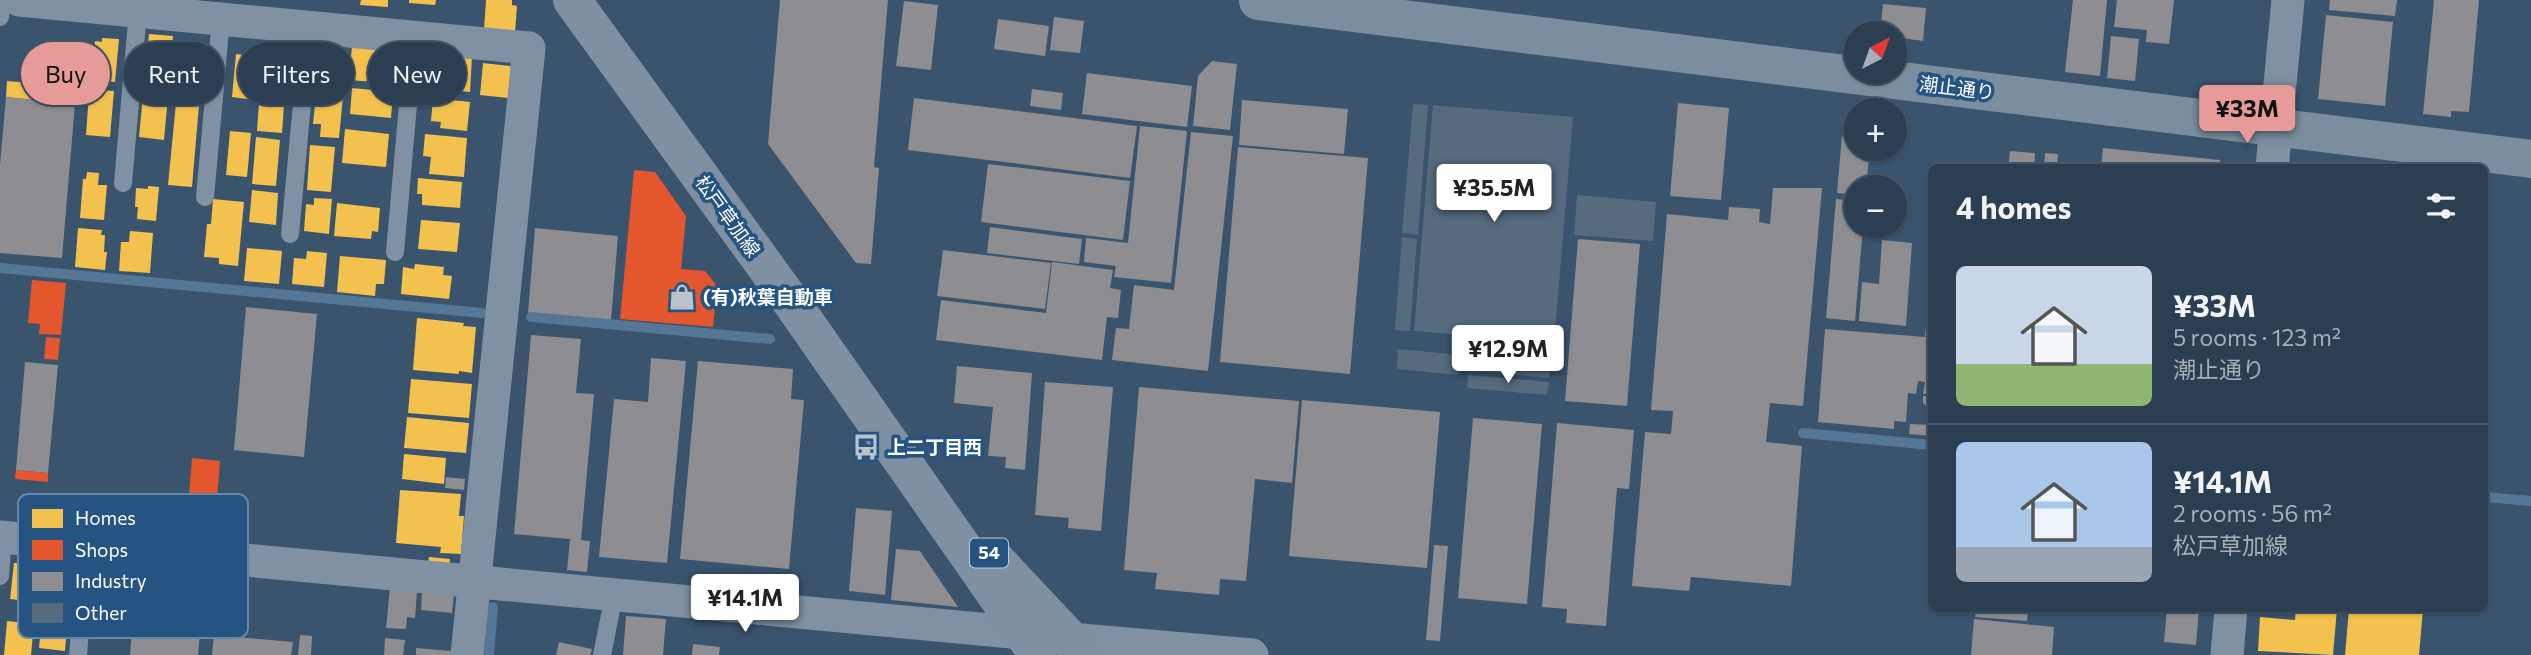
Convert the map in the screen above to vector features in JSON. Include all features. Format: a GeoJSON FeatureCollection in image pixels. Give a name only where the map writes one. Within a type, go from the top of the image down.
{"type":"FeatureCollection","features":[{"type":"Feature","properties":{"kind":"main road","name":"松戸草加線"},"geometry":{"type":"LineString","coordinates":[[572,0],[908,466],[1053,646]]}},
{"type":"Feature","properties":{"kind":"street"},"geometry":{"type":"LineString","coordinates":[[19,0],[529,48],[467,655]]}},
{"type":"Feature","properties":{"kind":"street","name":"潮止通り"},"geometry":{"type":"LineString","coordinates":[[1258,0],[2531,159]]}},
{"type":"Feature","properties":{"kind":"street"},"geometry":{"type":"LineString","coordinates":[[2272,164],[2288,0]]}},
{"type":"Feature","properties":{"kind":"street"},"geometry":{"type":"LineString","coordinates":[[248,561],[614,595],[1053,646],[1252,655]]}},
{"type":"Feature","properties":{"kind":"street"},"geometry":{"type":"LineString","coordinates":[[2227,655],[2231,612]]}},
{"type":"Feature","properties":{"kind":"lane"},"geometry":{"type":"LineString","coordinates":[[0,18],[2,0]]}},
{"type":"Feature","properties":{"kind":"lane"},"geometry":{"type":"LineString","coordinates":[[123,183],[138,11]]}},
{"type":"Feature","properties":{"kind":"lane"},"geometry":{"type":"LineString","coordinates":[[205,197],[221,19]]}},
{"type":"Feature","properties":{"kind":"lane"},"geometry":{"type":"LineString","coordinates":[[290,234],[309,27]]}},
{"type":"Feature","properties":{"kind":"lane"},"geometry":{"type":"LineString","coordinates":[[395,252],[414,37]]}},
{"type":"Feature","properties":{"kind":"lane"},"geometry":{"type":"LineString","coordinates":[[0,576],[2,538]]}},
{"type":"Feature","properties":{"kind":"lane"},"geometry":{"type":"LineString","coordinates":[[602,655],[614,595]]}},
{"type":"Feature","properties":{"kind":"building: Homes"},"geometry":{"type":"Polygon","coordinates":[[[361,0],[388,0],[388,7],[360,5],[361,0]]]}},
{"type":"Feature","properties":{"kind":"building: Homes"},"geometry":{"type":"Polygon","coordinates":[[[409,0],[436,0],[435,5],[409,3],[409,0]]]}},
{"type":"Feature","properties":{"kind":"building: Homes"},"geometry":{"type":"Polygon","coordinates":[[[486,0],[512,0],[512,5],[517,6],[515,32],[484,30],[486,0]]]}},
{"type":"Feature","properties":{"kind":"building: Homes"},"geometry":{"type":"Polygon","coordinates":[[[149,34],[173,36],[172,42],[148,42],[149,34]]]}},
{"type":"Feature","properties":{"kind":"building: Homes"},"geometry":{"type":"Polygon","coordinates":[[[102,38],[119,39],[115,82],[110,82],[110,42],[102,42],[102,38]]]}},
{"type":"Feature","properties":{"kind":"building: Homes"},"geometry":{"type":"Polygon","coordinates":[[[354,46],[368,47],[368,82],[354,80],[354,46]]]}},
{"type":"Feature","properties":{"kind":"building: Homes"},"geometry":{"type":"Polygon","coordinates":[[[236,54],[238,98],[232,97],[236,54]]]}},
{"type":"Feature","properties":{"kind":"building: Homes"},"geometry":{"type":"Polygon","coordinates":[[[466,57],[472,57],[470,92],[466,92],[466,57]]]}},
{"type":"Feature","properties":{"kind":"building: Homes"},"geometry":{"type":"Polygon","coordinates":[[[483,63],[511,66],[508,98],[480,95],[483,63]]]}},
{"type":"Feature","properties":{"kind":"building: Homes"},"geometry":{"type":"Polygon","coordinates":[[[7,81],[21,82],[21,99],[6,97],[7,81]]]}},
{"type":"Feature","properties":{"kind":"building: Homes"},"geometry":{"type":"Polygon","coordinates":[[[354,88],[368,90],[368,105],[392,105],[391,118],[350,114],[351,105],[354,105],[354,88]]]}},
{"type":"Feature","properties":{"kind":"building: Homes"},"geometry":{"type":"Polygon","coordinates":[[[110,91],[114,91],[110,137],[86,135],[88,105],[110,105],[110,91]]]}},
{"type":"Feature","properties":{"kind":"building: Homes"},"geometry":{"type":"Polygon","coordinates":[[[466,102],[470,102],[467,131],[440,128],[441,122],[431,121],[432,105],[466,105],[466,102]]]}},
{"type":"Feature","properties":{"kind":"building: Homes"},"geometry":{"type":"Polygon","coordinates":[[[142,105],[167,105],[164,140],[139,137],[142,105]]]}},
{"type":"Feature","properties":{"kind":"building: Homes"},"geometry":{"type":"Polygon","coordinates":[[[176,105],[199,105],[192,187],[168,185],[176,105]]]}},
{"type":"Feature","properties":{"kind":"building: Homes"},"geometry":{"type":"Polygon","coordinates":[[[259,105],[284,105],[282,133],[257,131],[259,105]]]}},
{"type":"Feature","properties":{"kind":"building: Homes"},"geometry":{"type":"Polygon","coordinates":[[[315,105],[342,105],[339,138],[320,137],[321,124],[313,124],[315,105]]]}},
{"type":"Feature","properties":{"kind":"building: Homes"},"geometry":{"type":"Polygon","coordinates":[[[345,129],[389,134],[386,167],[342,163],[345,129]]]}},
{"type":"Feature","properties":{"kind":"building: Homes"},"geometry":{"type":"Polygon","coordinates":[[[230,131],[251,133],[247,177],[226,175],[230,131]]]}},
{"type":"Feature","properties":{"kind":"building: Homes"},"geometry":{"type":"Polygon","coordinates":[[[425,134],[467,138],[464,177],[429,174],[431,157],[423,156],[425,134]]]}},
{"type":"Feature","properties":{"kind":"building: Homes"},"geometry":{"type":"Polygon","coordinates":[[[256,137],[280,140],[276,186],[252,184],[256,137]]]}},
{"type":"Feature","properties":{"kind":"building: Homes"},"geometry":{"type":"Polygon","coordinates":[[[310,145],[335,147],[331,192],[307,190],[310,145]]]}},
{"type":"Feature","properties":{"kind":"building: Homes"},"geometry":{"type":"Polygon","coordinates":[[[87,172],[99,173],[98,185],[107,185],[104,220],[80,218],[83,179],[86,179],[87,172]]]}},
{"type":"Feature","properties":{"kind":"building: Homes"},"geometry":{"type":"Polygon","coordinates":[[[418,178],[462,182],[460,208],[422,205],[422,194],[417,194],[418,178]]]}},
{"type":"Feature","properties":{"kind":"building: Homes"},"geometry":{"type":"Polygon","coordinates":[[[148,186],[159,187],[156,221],[137,219],[136,188],[148,189],[148,186]]]}},
{"type":"Feature","properties":{"kind":"building: Homes"},"geometry":{"type":"Polygon","coordinates":[[[252,190],[278,193],[276,225],[249,222],[252,190]]]}},
{"type":"Feature","properties":{"kind":"building: Homes"},"geometry":{"type":"Polygon","coordinates":[[[314,198],[332,199],[329,234],[304,231],[306,204],[314,205],[314,198]]]}},
{"type":"Feature","properties":{"kind":"building: Homes"},"geometry":{"type":"Polygon","coordinates":[[[213,199],[244,202],[238,266],[219,264],[219,258],[204,257],[213,199]]]}},
{"type":"Feature","properties":{"kind":"building: Homes"},"geometry":{"type":"Polygon","coordinates":[[[337,203],[380,208],[378,232],[372,231],[371,239],[334,236],[337,203]]]}},
{"type":"Feature","properties":{"kind":"building: Homes"},"geometry":{"type":"Polygon","coordinates":[[[421,220],[460,223],[457,252],[418,249],[421,220]]]}},
{"type":"Feature","properties":{"kind":"building: Homes"},"geometry":{"type":"Polygon","coordinates":[[[78,228],[102,230],[101,235],[105,235],[104,252],[107,252],[105,270],[75,267],[78,228]]]}},
{"type":"Feature","properties":{"kind":"building: Homes"},"geometry":{"type":"Polygon","coordinates":[[[130,231],[153,233],[150,273],[119,271],[121,242],[129,242],[130,231]]]}},
{"type":"Feature","properties":{"kind":"building: Homes"},"geometry":{"type":"Polygon","coordinates":[[[247,248],[282,251],[279,284],[244,281],[247,248]]]}},
{"type":"Feature","properties":{"kind":"building: Homes"},"geometry":{"type":"Polygon","coordinates":[[[307,251],[327,253],[324,287],[292,284],[294,258],[306,259],[307,251]]]}},
{"type":"Feature","properties":{"kind":"building: Homes"},"geometry":{"type":"Polygon","coordinates":[[[340,256],[386,260],[384,284],[376,284],[375,296],[337,292],[340,256]]]}},
{"type":"Feature","properties":{"kind":"building: Homes"},"geometry":{"type":"Polygon","coordinates":[[[415,264],[444,267],[443,275],[452,276],[449,299],[401,294],[403,267],[414,269],[415,264]]]}},
{"type":"Feature","properties":{"kind":"building: Homes"},"geometry":{"type":"Polygon","coordinates":[[[417,318],[464,323],[463,326],[476,327],[472,373],[413,370],[417,318]]]}},
{"type":"Feature","properties":{"kind":"building: Homes"},"geometry":{"type":"Polygon","coordinates":[[[411,379],[472,384],[469,418],[408,413],[411,379]]]}},
{"type":"Feature","properties":{"kind":"building: Homes"},"geometry":{"type":"Polygon","coordinates":[[[407,417],[469,423],[466,453],[404,448],[407,417]]]}},
{"type":"Feature","properties":{"kind":"building: Homes"},"geometry":{"type":"Polygon","coordinates":[[[404,454],[446,458],[444,484],[402,479],[404,454]]]}},
{"type":"Feature","properties":{"kind":"building: Homes"},"geometry":{"type":"Polygon","coordinates":[[[400,490],[461,494],[459,516],[464,516],[461,554],[440,553],[441,547],[396,543],[400,490]]]}},
{"type":"Feature","properties":{"kind":"building: Homes"},"geometry":{"type":"Polygon","coordinates":[[[429,557],[450,559],[449,568],[428,566],[429,557]]]}},
{"type":"Feature","properties":{"kind":"building: Homes"},"geometry":{"type":"Polygon","coordinates":[[[14,563],[18,563],[18,600],[10,599],[14,563]]]}},
{"type":"Feature","properties":{"kind":"building: Homes"},"geometry":{"type":"Polygon","coordinates":[[[2296,612],[2337,612],[2333,655],[2258,651],[2260,617],[2295,620],[2296,612]]]}},
{"type":"Feature","properties":{"kind":"building: Homes"},"geometry":{"type":"Polygon","coordinates":[[[2349,612],[2423,612],[2419,655],[2345,655],[2349,612]]]}},
{"type":"Feature","properties":{"kind":"building: Homes"},"geometry":{"type":"Polygon","coordinates":[[[7,621],[18,622],[18,638],[33,638],[31,655],[4,655],[7,621]]]}},
{"type":"Feature","properties":{"kind":"building: Homes"},"geometry":{"type":"Polygon","coordinates":[[[40,638],[66,638],[65,651],[39,648],[40,638]]]}},
{"type":"Feature","properties":{"kind":"building: Shops"},"geometry":{"type":"Polygon","coordinates":[[[634,170],[655,172],[686,216],[681,269],[705,271],[717,286],[713,327],[620,319],[634,170]]]}},
{"type":"Feature","properties":{"kind":"building: Shops"},"geometry":{"type":"Polygon","coordinates":[[[32,280],[66,283],[61,335],[39,334],[40,324],[28,323],[32,280]]]}},
{"type":"Feature","properties":{"kind":"building: Shops"},"geometry":{"type":"Polygon","coordinates":[[[46,337],[60,338],[58,360],[44,359],[46,337]]]}},
{"type":"Feature","properties":{"kind":"building: Shops"},"geometry":{"type":"Polygon","coordinates":[[[192,458],[220,461],[217,494],[189,494],[192,458]]]}},
{"type":"Feature","properties":{"kind":"building: Shops"},"geometry":{"type":"Polygon","coordinates":[[[16,470],[48,473],[48,482],[15,479],[16,470]]]}},
{"type":"Feature","properties":{"kind":"building: Industry"},"geometry":{"type":"Polygon","coordinates":[[[780,0],[888,0],[874,167],[879,168],[871,264],[856,263],[768,144],[780,0]]]}},
{"type":"Feature","properties":{"kind":"building: Industry"},"geometry":{"type":"Polygon","coordinates":[[[2073,0],[2107,0],[2100,76],[2065,72],[2073,0]]]}},
{"type":"Feature","properties":{"kind":"building: Industry"},"geometry":{"type":"Polygon","coordinates":[[[2117,0],[2174,0],[2169,44],[2146,42],[2147,30],[2114,27],[2117,0]]]}},
{"type":"Feature","properties":{"kind":"building: Industry"},"geometry":{"type":"Polygon","coordinates":[[[2330,0],[2397,0],[2395,16],[2329,10],[2330,0]]]}},
{"type":"Feature","properties":{"kind":"building: Industry"},"geometry":{"type":"Polygon","coordinates":[[[2434,0],[2479,0],[2469,112],[2451,111],[2451,117],[2423,114],[2434,0]]]}},
{"type":"Feature","properties":{"kind":"building: Industry"},"geometry":{"type":"Polygon","coordinates":[[[904,1],[938,5],[931,70],[896,66],[904,1]]]}},
{"type":"Feature","properties":{"kind":"building: Industry"},"geometry":{"type":"Polygon","coordinates":[[[1883,4],[1926,8],[1923,41],[1908,39],[1908,21],[1881,21],[1883,4]]]}},
{"type":"Feature","properties":{"kind":"building: Industry"},"geometry":{"type":"Polygon","coordinates":[[[2326,15],[2393,22],[2385,106],[2318,99],[2326,15]]]}},
{"type":"Feature","properties":{"kind":"building: Industry"},"geometry":{"type":"Polygon","coordinates":[[[1054,17],[1084,21],[1080,53],[1050,50],[1054,17]]]}},
{"type":"Feature","properties":{"kind":"building: Industry"},"geometry":{"type":"Polygon","coordinates":[[[998,19],[1049,26],[1045,56],[994,49],[998,19]]]}},
{"type":"Feature","properties":{"kind":"building: Industry"},"geometry":{"type":"Polygon","coordinates":[[[2111,36],[2139,39],[2135,81],[2107,78],[2111,36]]]}},
{"type":"Feature","properties":{"kind":"building: Industry"},"geometry":{"type":"Polygon","coordinates":[[[1212,61],[1237,64],[1230,130],[1193,126],[1198,76],[1212,61]]]}},
{"type":"Feature","properties":{"kind":"building: Industry"},"geometry":{"type":"Polygon","coordinates":[[[1087,73],[1192,86],[1187,127],[1082,114],[1087,73]]]}},
{"type":"Feature","properties":{"kind":"building: Industry"},"geometry":{"type":"Polygon","coordinates":[[[1032,89],[1063,93],[1061,110],[1030,106],[1032,89]]]}},
{"type":"Feature","properties":{"kind":"building: Industry"},"geometry":{"type":"Polygon","coordinates":[[[6,97],[21,99],[21,105],[75,105],[62,258],[0,253],[0,165],[6,97]]]}},
{"type":"Feature","properties":{"kind":"building: Industry"},"geometry":{"type":"Polygon","coordinates":[[[914,98],[1137,126],[1130,178],[908,150],[914,98]]]}},
{"type":"Feature","properties":{"kind":"building: Industry"},"geometry":{"type":"Polygon","coordinates":[[[1242,100],[1348,109],[1344,154],[1239,145],[1242,100]]]}},
{"type":"Feature","properties":{"kind":"building: Industry"},"geometry":{"type":"Polygon","coordinates":[[[1678,103],[1729,108],[1721,200],[1670,196],[1678,103]]]}},
{"type":"Feature","properties":{"kind":"building: Industry"},"geometry":{"type":"Polygon","coordinates":[[[1140,126],[1187,131],[1171,283],[1114,277],[1116,266],[1084,262],[1086,238],[1128,243],[1140,126]]]}},
{"type":"Feature","properties":{"kind":"building: Industry"},"geometry":{"type":"Polygon","coordinates":[[[1191,132],[1233,136],[1208,371],[1112,360],[1116,328],[1129,329],[1134,285],[1174,290],[1191,132]]]}},
{"type":"Feature","properties":{"kind":"building: Industry"},"geometry":{"type":"Polygon","coordinates":[[[1844,135],[1844,161],[1869,161],[1867,175],[1844,175],[1844,194],[1837,193],[1844,135]]]}},
{"type":"Feature","properties":{"kind":"building: Industry"},"geometry":{"type":"Polygon","coordinates":[[[1238,147],[1368,158],[1350,374],[1220,362],[1238,147]]]}},
{"type":"Feature","properties":{"kind":"building: Industry"},"geometry":{"type":"Polygon","coordinates":[[[2103,148],[2220,160],[2220,164],[2101,164],[2103,148]]]}},
{"type":"Feature","properties":{"kind":"building: Industry"},"geometry":{"type":"Polygon","coordinates":[[[2010,151],[2035,153],[2034,164],[2008,164],[2010,151]]]}},
{"type":"Feature","properties":{"kind":"building: Industry"},"geometry":{"type":"Polygon","coordinates":[[[2045,153],[2058,154],[2057,163],[2068,164],[2044,164],[2045,153]]]}},
{"type":"Feature","properties":{"kind":"building: Industry"},"geometry":{"type":"Polygon","coordinates":[[[988,164],[1130,181],[1123,240],[981,222],[988,164]]]}},
{"type":"Feature","properties":{"kind":"building: Industry"},"geometry":{"type":"Polygon","coordinates":[[[1773,188],[1822,188],[1803,406],[1770,403],[1766,442],[1802,446],[1791,586],[1691,577],[1689,591],[1632,586],[1645,432],[1671,434],[1673,411],[1651,410],[1667,214],[1728,220],[1729,207],[1760,209],[1759,222],[1770,224],[1773,188]]]}},
{"type":"Feature","properties":{"kind":"building: Industry"},"geometry":{"type":"Polygon","coordinates":[[[1836,199],[1844,200],[1844,238],[1862,238],[1855,321],[1826,318],[1836,199]]]}},
{"type":"Feature","properties":{"kind":"building: Industry"},"geometry":{"type":"Polygon","coordinates":[[[990,227],[1082,239],[1079,264],[987,253],[990,227]]]}},
{"type":"Feature","properties":{"kind":"building: Industry"},"geometry":{"type":"Polygon","coordinates":[[[535,228],[618,236],[611,320],[528,313],[535,228]]]}},
{"type":"Feature","properties":{"kind":"building: Industry"},"geometry":{"type":"Polygon","coordinates":[[[1578,239],[1640,244],[1627,406],[1565,401],[1578,239]]]}},
{"type":"Feature","properties":{"kind":"building: Industry"},"geometry":{"type":"Polygon","coordinates":[[[1882,240],[1912,243],[1906,326],[1859,321],[1862,282],[1879,284],[1882,240]]]}},
{"type":"Feature","properties":{"kind":"building: Industry"},"geometry":{"type":"Polygon","coordinates":[[[943,250],[1051,263],[1045,309],[937,296],[943,250]]]}},
{"type":"Feature","properties":{"kind":"building: Industry"},"geometry":{"type":"Polygon","coordinates":[[[1052,262],[1113,270],[1110,288],[1121,290],[1118,318],[1107,317],[1102,360],[936,340],[941,300],[1046,313],[1052,262]]]}},
{"type":"Feature","properties":{"kind":"building: Industry"},"geometry":{"type":"Polygon","coordinates":[[[1928,300],[1928,395],[1923,394],[1925,382],[1918,381],[1916,394],[1908,393],[1906,422],[1894,421],[1894,429],[1818,422],[1825,329],[1925,337],[1928,300]]]}},
{"type":"Feature","properties":{"kind":"building: Industry"},"geometry":{"type":"Polygon","coordinates":[[[246,307],[317,314],[304,457],[234,450],[246,307]]]}},
{"type":"Feature","properties":{"kind":"building: Industry"},"geometry":{"type":"Polygon","coordinates":[[[531,335],[581,339],[576,393],[594,394],[581,540],[590,541],[587,572],[567,570],[570,539],[514,534],[531,335]]]}},
{"type":"Feature","properties":{"kind":"building: Industry"},"geometry":{"type":"Polygon","coordinates":[[[651,358],[686,361],[667,563],[599,557],[614,399],[648,402],[651,358]]]}},
{"type":"Feature","properties":{"kind":"building: Industry"},"geometry":{"type":"Polygon","coordinates":[[[698,361],[793,369],[791,399],[804,400],[789,569],[680,559],[698,361]]]}},
{"type":"Feature","properties":{"kind":"building: Industry"},"geometry":{"type":"Polygon","coordinates":[[[25,362],[58,365],[48,473],[16,470],[25,362]]]}},
{"type":"Feature","properties":{"kind":"building: Industry"},"geometry":{"type":"Polygon","coordinates":[[[957,366],[1032,373],[1025,470],[1005,468],[1006,457],[988,456],[993,407],[954,403],[957,366]]]}},
{"type":"Feature","properties":{"kind":"building: Industry"},"geometry":{"type":"Polygon","coordinates":[[[1045,382],[1113,387],[1101,531],[1068,528],[1069,518],[1035,515],[1045,382]]]}},
{"type":"Feature","properties":{"kind":"building: Industry"},"geometry":{"type":"Polygon","coordinates":[[[1139,387],[1299,401],[1292,483],[1255,479],[1246,581],[1220,579],[1219,595],[1155,589],[1157,573],[1124,570],[1139,387]]]}},
{"type":"Feature","properties":{"kind":"building: Industry"},"geometry":{"type":"Polygon","coordinates":[[[1923,396],[1928,397],[1928,408],[1923,403],[1923,396]]]}},
{"type":"Feature","properties":{"kind":"building: Industry"},"geometry":{"type":"Polygon","coordinates":[[[1302,400],[1440,412],[1427,568],[1289,556],[1302,400]]]}},
{"type":"Feature","properties":{"kind":"building: Industry"},"geometry":{"type":"Polygon","coordinates":[[[1473,418],[1542,424],[1527,604],[1458,598],[1473,418]]]}},
{"type":"Feature","properties":{"kind":"building: Industry"},"geometry":{"type":"Polygon","coordinates":[[[1557,423],[1634,430],[1629,489],[1617,488],[1606,626],[1566,623],[1567,609],[1542,607],[1557,423]]]}},
{"type":"Feature","properties":{"kind":"building: Industry"},"geometry":{"type":"Polygon","coordinates":[[[1910,424],[1928,425],[1928,436],[1909,434],[1910,424]]]}},
{"type":"Feature","properties":{"kind":"building: Industry"},"geometry":{"type":"Polygon","coordinates":[[[446,477],[465,479],[464,490],[445,488],[446,477]]]}},
{"type":"Feature","properties":{"kind":"building: Industry"},"geometry":{"type":"Polygon","coordinates":[[[856,508],[892,511],[885,595],[849,591],[856,508]]]}},
{"type":"Feature","properties":{"kind":"building: Industry"},"geometry":{"type":"Polygon","coordinates":[[[1434,545],[1448,546],[1440,641],[1426,640],[1434,545]]]}},
{"type":"Feature","properties":{"kind":"building: Industry"},"geometry":{"type":"Polygon","coordinates":[[[896,549],[920,551],[958,607],[891,600],[896,549]]]}},
{"type":"Feature","properties":{"kind":"building: Industry"},"geometry":{"type":"Polygon","coordinates":[[[390,588],[417,591],[415,618],[407,617],[406,629],[386,628],[390,588]]]}},
{"type":"Feature","properties":{"kind":"building: Industry"},"geometry":{"type":"Polygon","coordinates":[[[422,592],[454,594],[452,613],[421,610],[422,592]]]}},
{"type":"Feature","properties":{"kind":"building: Industry"},"geometry":{"type":"Polygon","coordinates":[[[1976,612],[2028,612],[2027,621],[1975,617],[1976,612]]]}},
{"type":"Feature","properties":{"kind":"building: Industry"},"geometry":{"type":"Polygon","coordinates":[[[2167,612],[2199,612],[2196,645],[2164,642],[2167,612]]]}},
{"type":"Feature","properties":{"kind":"building: Industry"},"geometry":{"type":"Polygon","coordinates":[[[626,616],[666,619],[663,655],[623,655],[626,616]]]}},
{"type":"Feature","properties":{"kind":"building: Industry"},"geometry":{"type":"Polygon","coordinates":[[[1974,619],[2054,627],[2052,655],[1971,655],[1974,619]]]}},
{"type":"Feature","properties":{"kind":"building: Industry"},"geometry":{"type":"Polygon","coordinates":[[[300,635],[312,636],[311,655],[298,655],[300,635]]]}},
{"type":"Feature","properties":{"kind":"building: Industry"},"geometry":{"type":"Polygon","coordinates":[[[131,638],[200,638],[198,655],[130,655],[131,638]]]}},
{"type":"Feature","properties":{"kind":"building: Industry"},"geometry":{"type":"Polygon","coordinates":[[[214,638],[293,642],[291,655],[212,655],[214,638]]]}},
{"type":"Feature","properties":{"kind":"building: Industry"},"geometry":{"type":"Polygon","coordinates":[[[385,638],[405,640],[403,655],[384,655],[385,638]]]}},
{"type":"Feature","properties":{"kind":"building: Industry"},"geometry":{"type":"Polygon","coordinates":[[[559,642],[592,649],[590,655],[556,655],[559,642]]]}},
{"type":"Feature","properties":{"kind":"building: Industry"},"geometry":{"type":"Polygon","coordinates":[[[693,644],[720,647],[719,655],[692,655],[693,644]]]}},
{"type":"Feature","properties":{"kind":"building: Industry"},"geometry":{"type":"Polygon","coordinates":[[[416,648],[451,651],[451,655],[416,655],[416,648]]]}},
{"type":"Feature","properties":{"kind":"building: Other"},"geometry":{"type":"Polygon","coordinates":[[[1413,104],[1428,105],[1418,235],[1402,233],[1413,104]]]}},
{"type":"Feature","properties":{"kind":"building: Other"},"geometry":{"type":"Polygon","coordinates":[[[1433,105],[1573,117],[1554,343],[1414,331],[1433,105]]]}},
{"type":"Feature","properties":{"kind":"building: Other"},"geometry":{"type":"Polygon","coordinates":[[[1577,195],[1656,202],[1653,241],[1574,235],[1577,195]]]}},
{"type":"Feature","properties":{"kind":"building: Other"},"geometry":{"type":"Polygon","coordinates":[[[1402,237],[1417,239],[1410,331],[1395,330],[1402,237]]]}},
{"type":"Feature","properties":{"kind":"building: Other"},"geometry":{"type":"Polygon","coordinates":[[[1398,349],[1460,355],[1458,375],[1397,369],[1398,349]]]}},
{"type":"Feature","properties":{"kind":"building: Other"},"geometry":{"type":"Polygon","coordinates":[[[1469,358],[1550,365],[1549,378],[1468,370],[1469,358]]]}},
{"type":"Feature","properties":{"kind":"building: Other"},"geometry":{"type":"Polygon","coordinates":[[[1468,375],[1549,382],[1547,395],[1467,388],[1468,375]]]}},
{"type":"Feature","properties":{"kind":"waterway"},"geometry":{"type":"LineString","coordinates":[[0,268],[482,313]]}},
{"type":"Feature","properties":{"kind":"waterway"},"geometry":{"type":"LineString","coordinates":[[531,317],[770,339]]}},
{"type":"Feature","properties":{"kind":"waterway"},"geometry":{"type":"LineString","coordinates":[[1803,433],[1928,445]]}},
{"type":"Feature","properties":{"kind":"waterway"},"geometry":{"type":"LineString","coordinates":[[2488,497],[2531,501]]}},
{"type":"Feature","properties":{"kind":"waterway"},"geometry":{"type":"LineString","coordinates":[[489,655],[493,607]]}},
{"type":"Feature","properties":{"kind":"place","name":"(有)秋葉自動車"},"geometry":{"type":"Point","coordinates":[682,297]}},
{"type":"Feature","properties":{"kind":"place","name":"上二丁目西"},"geometry":{"type":"Point","coordinates":[866,447]}}]}
